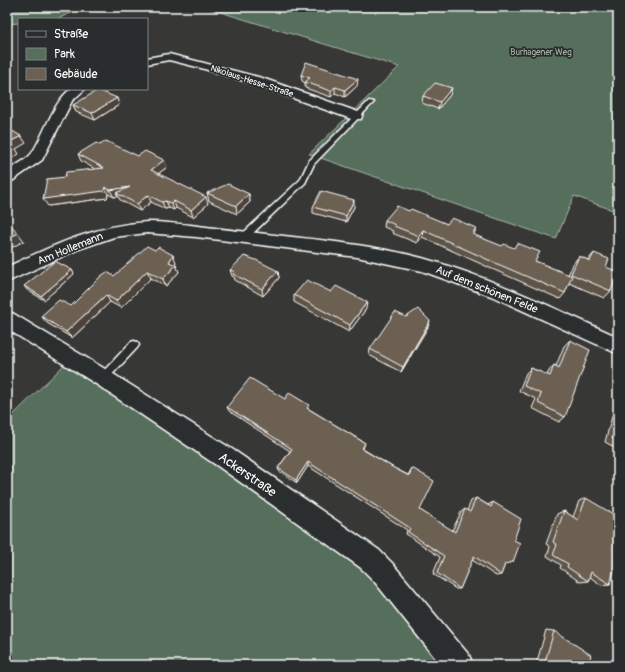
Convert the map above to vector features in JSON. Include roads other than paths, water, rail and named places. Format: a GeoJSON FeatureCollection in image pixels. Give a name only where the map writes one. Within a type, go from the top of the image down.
{"type":"FeatureCollection","features":[{"type":"Feature","properties":{"kind":"street","name":"Nikolaus-Hesse-Straße"},"geometry":{"type":"LineString","coordinates":[[148,61],[168,57],[190,62],[258,81],[356,116]]}},
{"type":"Feature","properties":{"kind":"street"},"geometry":{"type":"LineString","coordinates":[[7,178],[38,157],[66,101],[70,95],[78,90]]}},
{"type":"Feature","properties":{"kind":"street","name":"Am Hollemann"},"geometry":{"type":"LineString","coordinates":[[7,275],[76,243],[114,231],[156,228],[237,237]]}},
{"type":"Feature","properties":{"kind":"street","name":"Auf dem schönen Felde"},"geometry":{"type":"LineString","coordinates":[[237,237],[358,252],[422,264],[479,284],[618,346]]}},
{"type":"Feature","properties":{"kind":"street","name":"Ackerstraße"},"geometry":{"type":"LineString","coordinates":[[7,319],[103,378],[227,459],[370,559],[383,572],[459,665]]}},
{"type":"Feature","properties":{"kind":"lane"},"geometry":{"type":"LineString","coordinates":[[237,237],[303,181],[309,165],[371,102]]}},
{"type":"Feature","properties":{"kind":"lane"},"geometry":{"type":"LineString","coordinates":[[103,378],[134,345]]}},
{"type":"Feature","properties":{"kind":"park label","name":"Burhagener Weg"},"geometry":{"type":"Point","coordinates":[541,52]}}]}
